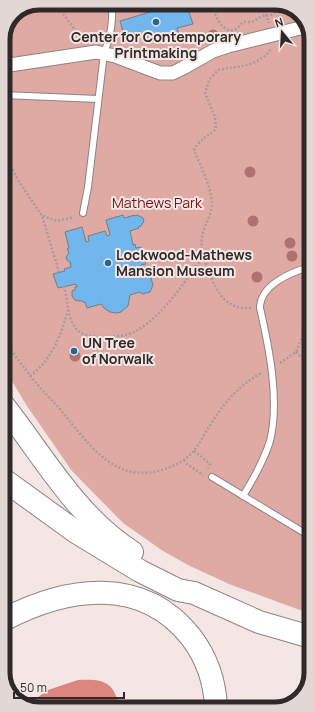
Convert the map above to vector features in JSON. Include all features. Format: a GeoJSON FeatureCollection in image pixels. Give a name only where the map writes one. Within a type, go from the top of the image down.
{"type":"FeatureCollection","features":[{"type":"Feature","properties":{"kind":"highway"},"geometry":{"type":"LineString","coordinates":[[10,414],[71,497],[94,522],[130,550],[184,584],[194,593]]}},
{"type":"Feature","properties":{"kind":"highway"},"geometry":{"type":"LineString","coordinates":[[10,484],[76,532],[140,571],[178,590],[194,593],[259,622],[304,635]]}},
{"type":"Feature","properties":{"kind":"highway"},"geometry":{"type":"LineString","coordinates":[[10,617],[22,610],[51,600],[82,594],[113,594],[145,601],[162,610],[174,619],[184,628],[196,644],[206,660],[212,676],[216,693],[216,702]]}},
{"type":"Feature","properties":{"kind":"street"},"geometry":{"type":"LineString","coordinates":[[10,65],[96,52],[104,53],[160,73],[166,73],[178,71],[203,56],[228,46],[301,28]]}},
{"type":"Feature","properties":{"kind":"lane"},"geometry":{"type":"LineString","coordinates":[[83,213],[88,187],[104,53],[110,37],[112,10]]}},
{"type":"Feature","properties":{"kind":"lane"},"geometry":{"type":"LineString","coordinates":[[10,95],[98,99]]}},
{"type":"Feature","properties":{"kind":"lane"},"geometry":{"type":"LineString","coordinates":[[243,496],[260,464],[270,441],[272,430],[273,393],[270,354],[260,302],[263,295],[270,287],[286,276],[304,268]]}},
{"type":"Feature","properties":{"kind":"lane"},"geometry":{"type":"LineString","coordinates":[[212,477],[304,533]]}},
{"type":"Feature","properties":{"kind":"path"},"geometry":{"type":"LineString","coordinates":[[60,10],[82,39]]}},
{"type":"Feature","properties":{"kind":"path"},"geometry":{"type":"LineString","coordinates":[[213,10],[219,22],[226,28],[233,30],[244,22],[252,22],[262,16],[271,15],[278,10]]}},
{"type":"Feature","properties":{"kind":"path"},"geometry":{"type":"LineString","coordinates":[[260,308],[245,309],[229,303],[223,298],[216,288],[203,256],[202,238],[212,205],[206,177],[194,150],[200,140],[208,136],[216,129],[215,117],[205,93],[209,80],[218,70],[249,66],[264,57],[271,48],[268,27],[269,21],[264,10]]}},
{"type":"Feature","properties":{"kind":"path"},"geometry":{"type":"LineString","coordinates":[[10,165],[42,216],[59,272]]}},
{"type":"Feature","properties":{"kind":"path"},"geometry":{"type":"LineString","coordinates":[[42,216],[57,221],[83,213]]}},
{"type":"Feature","properties":{"kind":"path"},"geometry":{"type":"LineString","coordinates":[[64,286],[68,309],[73,323],[83,334],[108,337],[128,334],[144,325],[160,310],[203,256]]}},
{"type":"Feature","properties":{"kind":"path"},"geometry":{"type":"LineString","coordinates":[[301,269],[304,276]]}},
{"type":"Feature","properties":{"kind":"path"},"geometry":{"type":"LineString","coordinates":[[30,376],[44,362],[55,347],[68,309]]}},
{"type":"Feature","properties":{"kind":"path"},"geometry":{"type":"LineString","coordinates":[[280,364],[296,352],[302,337],[304,323]]}},
{"type":"Feature","properties":{"kind":"path"},"geometry":{"type":"LineString","coordinates":[[10,348],[30,376],[96,452],[120,469],[141,474],[165,469],[184,460],[194,451],[222,407],[236,391],[250,379],[262,372]]}},
{"type":"Feature","properties":{"kind":"path"},"geometry":{"type":"LineString","coordinates":[[296,352],[304,360]]}},
{"type":"Feature","properties":{"kind":"path"},"geometry":{"type":"LineString","coordinates":[[184,460],[202,476],[210,464],[194,451]]}},
{"type":"Feature","properties":{"kind":"green space","name":"Mathews Park"},"geometry":{"type":"Polygon","coordinates":[[[39,10],[277,10],[286,12],[292,16],[299,23],[304,36],[304,611],[229,584],[190,566],[163,551],[123,523],[72,471],[27,406],[10,378],[10,37],[13,26],[20,17],[30,12],[39,10]]]}},
{"type":"Feature","properties":{"kind":"shaded area"},"geometry":{"type":"Polygon","coordinates":[[[78,680],[101,681],[110,687],[118,702],[35,701],[34,700],[48,690],[78,680]]]}},
{"type":"Feature","properties":{"kind":"building","name":"Center for Contemporary Printmaking"},"geometry":{"type":"Polygon","coordinates":[[[157,10],[188,10],[193,24],[177,28],[179,34],[148,43],[145,33],[125,39],[120,21],[157,10]]]}},
{"type":"Feature","properties":{"kind":"building","name":"Lockwood-Mathews Mansion Museum"},"geometry":{"type":"Polygon","coordinates":[[[123,215],[124,218],[137,215],[143,218],[144,221],[141,226],[138,227],[139,228],[130,231],[133,245],[135,244],[136,248],[141,247],[142,251],[147,252],[149,257],[145,261],[146,264],[141,265],[142,269],[140,270],[142,275],[145,274],[151,278],[153,285],[150,292],[142,294],[140,292],[130,295],[128,306],[121,312],[110,312],[101,304],[87,308],[85,302],[75,300],[72,296],[72,291],[75,290],[75,287],[77,287],[76,284],[58,288],[53,274],[65,271],[64,269],[71,267],[71,263],[66,257],[69,253],[67,249],[69,248],[65,232],[82,227],[86,242],[89,241],[88,236],[105,231],[107,236],[110,235],[106,220],[123,215]]]}},
{"type":"Feature","properties":{"kind":"place","name":"Center for Contemporary Printmaking"},"geometry":{"type":"Point","coordinates":[156,22]}},
{"type":"Feature","properties":{"kind":"place","name":"Lockwood-Mathews Mansion Museum"},"geometry":{"type":"Point","coordinates":[108,263]}},
{"type":"Feature","properties":{"kind":"place","name":"UN Tree of Norwalk"},"geometry":{"type":"Point","coordinates":[74,351]}}]}
